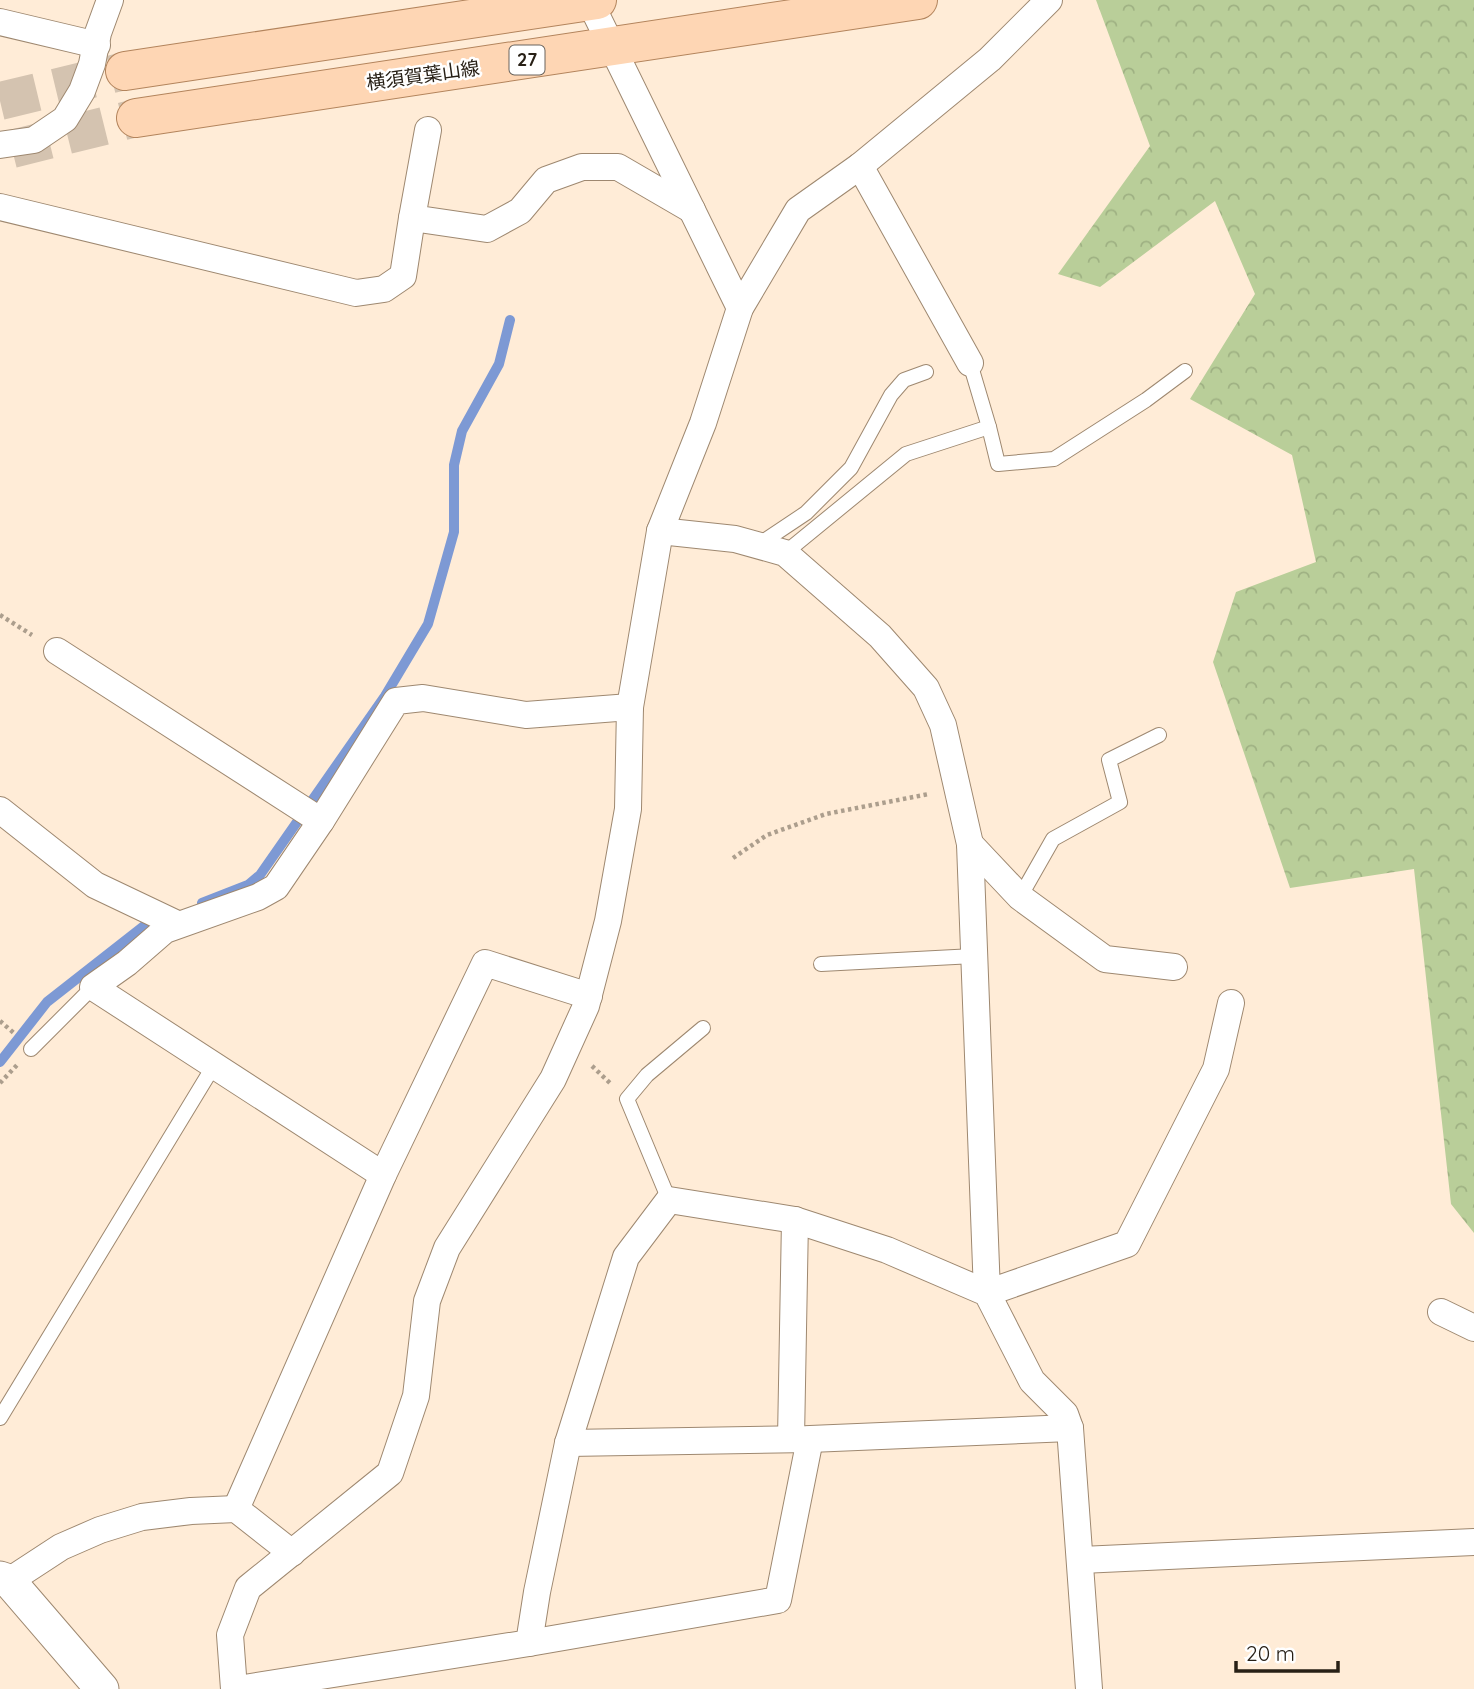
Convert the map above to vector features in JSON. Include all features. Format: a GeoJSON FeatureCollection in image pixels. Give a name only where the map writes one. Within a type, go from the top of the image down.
{"type":"FeatureCollection","features":[{"type":"Feature","properties":{"kind":"main road"},"geometry":{"type":"LineString","coordinates":[[125,71],[592,0]]}},
{"type":"Feature","properties":{"kind":"main road","name":"横須賀葉山線"},"geometry":{"type":"LineString","coordinates":[[136,118],[918,0]]}},
{"type":"Feature","properties":{"kind":"street"},"geometry":{"type":"LineString","coordinates":[[0,145],[34,140],[65,120],[82,90],[110,0]]}},
{"type":"Feature","properties":{"kind":"street"},"geometry":{"type":"LineString","coordinates":[[592,0],[740,308]]}},
{"type":"Feature","properties":{"kind":"street"},"geometry":{"type":"LineString","coordinates":[[795,1220],[800,1439],[778,1600],[236,1689],[230,1635],[248,1588],[390,1473],[416,1396],[427,1301],[447,1248],[553,1079],[589,996],[608,921],[628,808],[630,707],[660,531],[703,423],[740,308],[799,210],[860,166],[990,59],[1049,0]]}},
{"type":"Feature","properties":{"kind":"street"},"geometry":{"type":"LineString","coordinates":[[0,22],[97,45]]}},
{"type":"Feature","properties":{"kind":"street"},"geometry":{"type":"LineString","coordinates":[[0,207],[356,293],[384,289],[403,276],[428,130]]}},
{"type":"Feature","properties":{"kind":"street"},"geometry":{"type":"LineString","coordinates":[[860,166],[970,363]]}},
{"type":"Feature","properties":{"kind":"street"},"geometry":{"type":"LineString","coordinates":[[412,218],[487,229],[520,211],[546,180],[582,167],[618,167],[692,210]]}},
{"type":"Feature","properties":{"kind":"street"},"geometry":{"type":"LineString","coordinates":[[660,531],[735,539],[785,553],[880,636],[926,688],[943,724],[970,844],[987,1293],[1032,1381],[1065,1414],[1070,1428],[1089,1689]]}},
{"type":"Feature","properties":{"kind":"street"},"geometry":{"type":"LineString","coordinates":[[57,651],[321,821]]}},
{"type":"Feature","properties":{"kind":"street"},"geometry":{"type":"LineString","coordinates":[[383,1175],[93,987],[127,963],[165,930],[258,897],[276,887],[396,701],[423,698],[526,715],[630,707]]}},
{"type":"Feature","properties":{"kind":"street"},"geometry":{"type":"LineString","coordinates":[[0,810],[95,886],[177,924]]}},
{"type":"Feature","properties":{"kind":"street"},"geometry":{"type":"LineString","coordinates":[[970,844],[1020,897],[1105,959],[1174,967]]}},
{"type":"Feature","properties":{"kind":"street"},"geometry":{"type":"LineString","coordinates":[[236,1509],[383,1175],[485,963],[589,996]]}},
{"type":"Feature","properties":{"kind":"street"},"geometry":{"type":"LineString","coordinates":[[529,1643],[568,1443],[626,1257],[669,1200],[795,1220],[887,1250],[987,1293],[1127,1244],[1216,1069],[1231,1003]]}},
{"type":"Feature","properties":{"kind":"street"},"geometry":{"type":"LineString","coordinates":[[1441,1311],[1474,1328]]}},
{"type":"Feature","properties":{"kind":"street"},"geometry":{"type":"LineString","coordinates":[[568,1443],[800,1439],[1070,1428]]}},
{"type":"Feature","properties":{"kind":"street"},"geometry":{"type":"LineString","coordinates":[[102,1689],[5,1580],[61,1547],[111,1526],[142,1517],[191,1511],[236,1509],[292,1553]]}},
{"type":"Feature","properties":{"kind":"street"},"geometry":{"type":"LineString","coordinates":[[1081,1560],[1474,1542]]}},
{"type":"Feature","properties":{"kind":"lane"},"geometry":{"type":"LineString","coordinates":[[970,363],[998,464],[1054,459],[1146,400],[1185,371]]}},
{"type":"Feature","properties":{"kind":"lane"},"geometry":{"type":"LineString","coordinates":[[758,545],[806,513],[851,468],[891,394],[904,380],[926,372]]}},
{"type":"Feature","properties":{"kind":"lane"},"geometry":{"type":"LineString","coordinates":[[785,553],[906,454],[989,427]]}},
{"type":"Feature","properties":{"kind":"lane"},"geometry":{"type":"LineString","coordinates":[[1020,897],[1053,839],[1120,802],[1109,760],[1159,735]]}},
{"type":"Feature","properties":{"kind":"lane"},"geometry":{"type":"LineString","coordinates":[[821,964],[974,956]]}},
{"type":"Feature","properties":{"kind":"lane"},"geometry":{"type":"LineString","coordinates":[[32,1049],[93,987]]}},
{"type":"Feature","properties":{"kind":"lane"},"geometry":{"type":"LineString","coordinates":[[669,1200],[627,1099],[647,1075],[703,1028]]}},
{"type":"Feature","properties":{"kind":"lane"},"geometry":{"type":"LineString","coordinates":[[0,1419],[213,1067]]}},
{"type":"Feature","properties":{"kind":"path"},"geometry":{"type":"LineString","coordinates":[[0,615],[57,651]]}},
{"type":"Feature","properties":{"kind":"path"},"geometry":{"type":"LineString","coordinates":[[733,858],[767,835],[826,814],[957,788]]}},
{"type":"Feature","properties":{"kind":"path"},"geometry":{"type":"LineString","coordinates":[[0,1021],[6,1027]]}},
{"type":"Feature","properties":{"kind":"path"},"geometry":{"type":"LineString","coordinates":[[569,1043],[627,1099]]}},
{"type":"Feature","properties":{"kind":"green space"},"geometry":{"type":"Polygon","coordinates":[[[1096,0],[1474,0],[1474,1233],[1451,1204],[1414,869],[1290,888],[1213,662],[1236,592],[1316,562],[1292,455],[1190,399],[1255,294],[1215,201],[1100,287],[1058,274],[1150,146],[1096,0]]]}},
{"type":"Feature","properties":{"kind":"waterway"},"geometry":{"type":"LineString","coordinates":[[202,903],[248,885],[260,875],[385,696],[428,624],[454,532],[454,465],[462,431],[499,364],[510,320]]}},
{"type":"Feature","properties":{"kind":"waterway"},"geometry":{"type":"LineString","coordinates":[[0,1062],[47,1002],[144,926],[161,920]]}},
{"type":"Feature","properties":{"kind":"tunnel"},"geometry":{"type":"LineString","coordinates":[[0,101],[125,71]]}},
{"type":"Feature","properties":{"kind":"tunnel"},"geometry":{"type":"LineString","coordinates":[[12,149],[136,118]]}}]}
